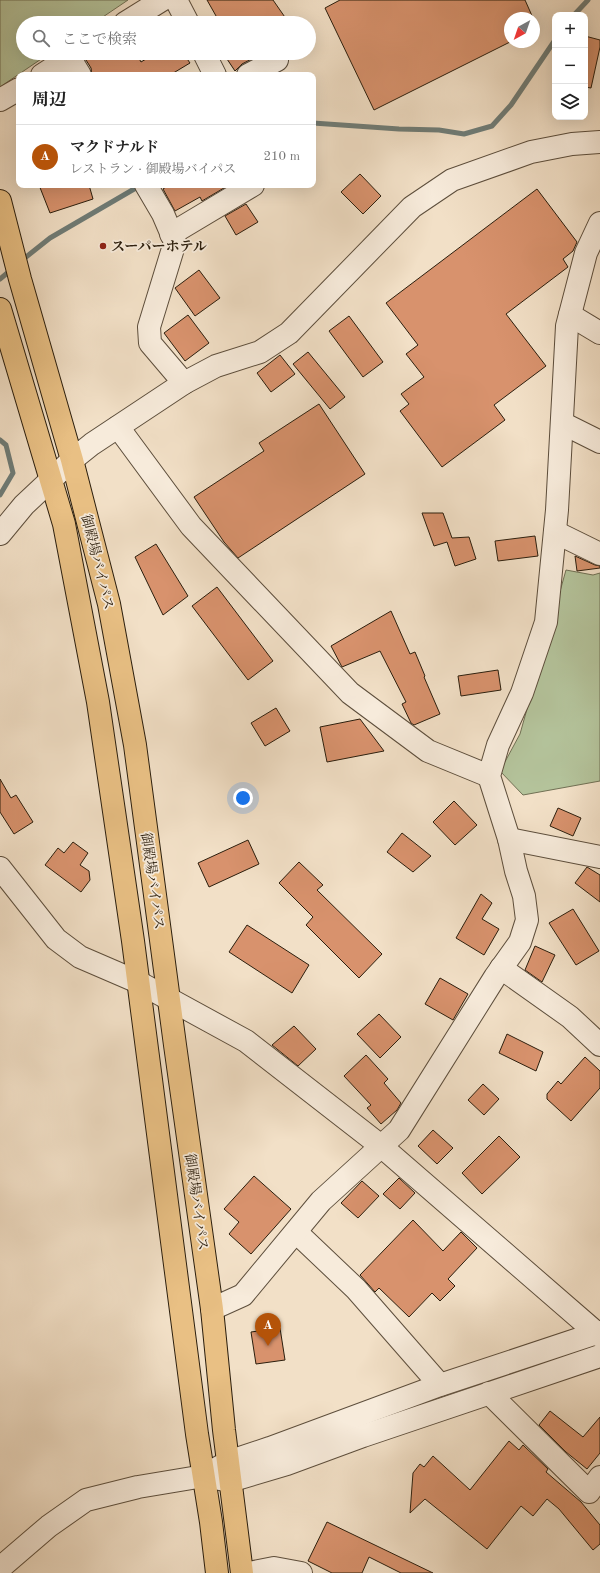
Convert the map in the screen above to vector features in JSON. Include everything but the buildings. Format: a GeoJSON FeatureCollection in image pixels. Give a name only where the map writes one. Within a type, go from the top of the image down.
{"type":"FeatureCollection","features":[{"type":"Feature","properties":{"kind":"highway","name":"御殿場バイパス"},"geometry":{"type":"LineString","coordinates":[[0,202],[20,279],[72,460],[109,604],[135,745],[212,1309],[229,1471],[242,1573]]}},
{"type":"Feature","properties":{"kind":"highway","name":"御殿場バイパス"},"geometry":{"type":"LineString","coordinates":[[0,309],[64,524],[98,702],[138,982],[195,1418],[217,1573]]}},
{"type":"Feature","properties":{"kind":"street"},"geometry":{"type":"LineString","coordinates":[[136,16],[162,0]]}},
{"type":"Feature","properties":{"kind":"street"},"geometry":{"type":"LineString","coordinates":[[176,0],[184,16]]}},
{"type":"Feature","properties":{"kind":"street"},"geometry":{"type":"LineString","coordinates":[[208,60],[214,72]]}},
{"type":"Feature","properties":{"kind":"street"},"geometry":{"type":"LineString","coordinates":[[254,72],[277,60]]}},
{"type":"Feature","properties":{"kind":"street"},"geometry":{"type":"LineString","coordinates":[[50,72],[75,62]]}},
{"type":"Feature","properties":{"kind":"street"},"geometry":{"type":"LineString","coordinates":[[0,100],[16,91]]}},
{"type":"Feature","properties":{"kind":"street"},"geometry":{"type":"LineString","coordinates":[[0,534],[24,505],[72,460],[92,444],[184,383],[216,366],[260,352],[289,333],[412,207],[452,180],[531,152],[572,144],[600,142]]}},
{"type":"Feature","properties":{"kind":"street"},"geometry":{"type":"LineString","coordinates":[[148,188],[163,214],[175,242],[149,327],[150,343],[184,383]]}},
{"type":"Feature","properties":{"kind":"street"},"geometry":{"type":"LineString","coordinates":[[171,234],[248,188]]}},
{"type":"Feature","properties":{"kind":"street"},"geometry":{"type":"LineString","coordinates":[[212,1309],[244,1295],[321,1201],[399,1130],[501,968],[520,942],[528,920],[524,896],[516,871],[509,839],[489,776],[498,745],[522,693],[546,622],[555,532],[567,326],[586,253],[600,223]]}},
{"type":"Feature","properties":{"kind":"street"},"geometry":{"type":"LineString","coordinates":[[570,315],[600,333]]}},
{"type":"Feature","properties":{"kind":"street"},"geometry":{"type":"LineString","coordinates":[[562,423],[600,442]]}},
{"type":"Feature","properties":{"kind":"street"},"geometry":{"type":"LineString","coordinates":[[118,427],[191,526],[350,693],[428,751],[489,776]]}},
{"type":"Feature","properties":{"kind":"street"},"geometry":{"type":"LineString","coordinates":[[555,532],[600,554]]}},
{"type":"Feature","properties":{"kind":"street"},"geometry":{"type":"LineString","coordinates":[[509,839],[600,856]]}},
{"type":"Feature","properties":{"kind":"street"},"geometry":{"type":"LineString","coordinates":[[0,868],[56,939],[80,957],[138,982],[246,1042],[381,1146],[599,1333]]}},
{"type":"Feature","properties":{"kind":"street"},"geometry":{"type":"LineString","coordinates":[[501,968],[570,1017],[600,1045]]}},
{"type":"Feature","properties":{"kind":"street"},"geometry":{"type":"LineString","coordinates":[[296,1232],[356,1289],[440,1386]]}},
{"type":"Feature","properties":{"kind":"street"},"geometry":{"type":"LineString","coordinates":[[229,1471],[270,1448],[440,1386],[599,1333]]}},
{"type":"Feature","properties":{"kind":"street"},"geometry":{"type":"LineString","coordinates":[[0,1568],[49,1526],[86,1500],[138,1487],[229,1471],[287,1464],[363,1436],[600,1356]]}},
{"type":"Feature","properties":{"kind":"street"},"geometry":{"type":"LineString","coordinates":[[488,1393],[588,1492],[600,1477]]}},
{"type":"Feature","properties":{"kind":"street"},"geometry":{"type":"LineString","coordinates":[[249,1573],[274,1568],[301,1573]]}},
{"type":"Feature","properties":{"kind":"green space"},"geometry":{"type":"Polygon","coordinates":[[[0,0],[128,0],[104,16],[16,16],[16,60],[40,60],[22,72],[16,72],[16,76],[0,87],[0,0]]]}},
{"type":"Feature","properties":{"kind":"green space"},"geometry":{"type":"Polygon","coordinates":[[[566,570],[593,575],[600,573],[600,781],[523,795],[500,771],[520,734],[566,570]]]}},
{"type":"Feature","properties":{"kind":"waterway"},"geometry":{"type":"LineString","coordinates":[[577,12],[588,0]]}},
{"type":"Feature","properties":{"kind":"waterway"},"geometry":{"type":"LineString","coordinates":[[316,123],[399,129],[439,130],[464,134],[492,126],[511,105],[552,44]]}},
{"type":"Feature","properties":{"kind":"waterway"},"geometry":{"type":"LineString","coordinates":[[21,261],[50,238],[136,188]]}},
{"type":"Feature","properties":{"kind":"waterway"},"geometry":{"type":"LineString","coordinates":[[0,279],[12,269]]}},
{"type":"Feature","properties":{"kind":"waterway"},"geometry":{"type":"LineString","coordinates":[[0,440],[6,445],[13,473],[0,495]]}},
{"type":"Feature","properties":{"kind":"place","name":"スーパーホテル"},"geometry":{"type":"Point","coordinates":[103,246]}},
{"type":"Feature","properties":{"kind":"place","name":"マクドナルド"},"geometry":{"type":"Point","coordinates":[268,1346]}}]}
